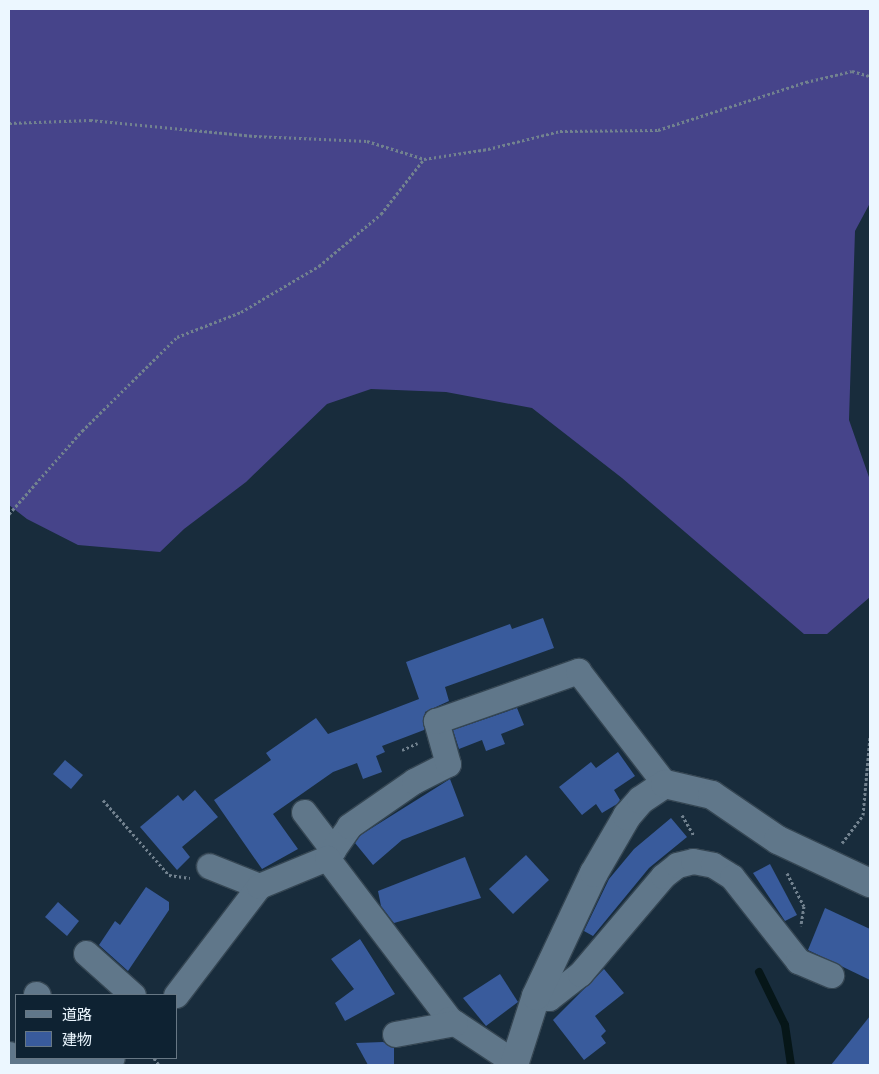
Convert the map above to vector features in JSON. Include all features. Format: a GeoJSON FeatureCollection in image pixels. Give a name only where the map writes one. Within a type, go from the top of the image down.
{"type":"FeatureCollection","features":[{"type":"Feature","properties":{"kind":"street"},"geometry":{"type":"LineString","coordinates":[[177,994],[259,886],[330,854],[349,826],[414,781],[448,764],[436,722],[578,672],[666,784],[712,795],[778,840],[870,883]]}},
{"type":"Feature","properties":{"kind":"street"},"geometry":{"type":"LineString","coordinates":[[304,812],[330,854],[418,982],[455,1023],[514,1063],[536,996],[594,873],[627,816],[641,800],[666,784]]}},
{"type":"Feature","properties":{"kind":"street"},"geometry":{"type":"LineString","coordinates":[[536,996],[549,998],[580,974],[676,864],[707,864],[732,877],[798,961],[831,975]]}},
{"type":"Feature","properties":{"kind":"street"},"geometry":{"type":"LineString","coordinates":[[209,866],[259,886]]}},
{"type":"Feature","properties":{"kind":"street"},"geometry":{"type":"LineString","coordinates":[[86,953],[132,994]]}},
{"type":"Feature","properties":{"kind":"street"},"geometry":{"type":"LineString","coordinates":[[395,1034],[455,1023]]}},
{"type":"Feature","properties":{"kind":"street"},"geometry":{"type":"LineString","coordinates":[[49,1062],[96,1059]]}},
{"type":"Feature","properties":{"kind":"path"},"geometry":{"type":"LineString","coordinates":[[9,123],[90,120],[254,136],[367,141],[424,159],[488,149],[560,131],[658,130],[806,82],[852,71],[870,76]]}},
{"type":"Feature","properties":{"kind":"path"},"geometry":{"type":"LineString","coordinates":[[9,514],[82,431],[177,336],[241,312],[319,266],[381,214],[424,159]]}},
{"type":"Feature","properties":{"kind":"path"},"geometry":{"type":"LineString","coordinates":[[823,860],[849,836],[863,815],[870,736]]}},
{"type":"Feature","properties":{"kind":"path"},"geometry":{"type":"LineString","coordinates":[[666,784],[707,864]]}},
{"type":"Feature","properties":{"kind":"path"},"geometry":{"type":"LineString","coordinates":[[103,800],[169,875],[185,879],[201,874],[209,866]]}},
{"type":"Feature","properties":{"kind":"path"},"geometry":{"type":"LineString","coordinates":[[778,840],[782,865],[804,906],[805,918],[800,929],[782,943]]}},
{"type":"Feature","properties":{"kind":"shaded area"},"geometry":{"type":"Polygon","coordinates":[[[9,9],[870,9],[870,203],[855,231],[849,420],[870,480],[870,597],[827,634],[804,634],[622,478],[532,408],[446,392],[371,389],[327,404],[246,482],[184,529],[160,552],[78,545],[27,519],[9,505],[9,9]]]}},
{"type":"Feature","properties":{"kind":"building"},"geometry":{"type":"Polygon","coordinates":[[[543,618],[554,648],[445,687],[449,701],[425,712],[424,730],[382,746],[385,752],[376,756],[382,772],[363,779],[357,763],[333,772],[273,814],[298,849],[262,869],[214,800],[271,760],[266,753],[316,718],[328,734],[419,699],[406,662],[510,624],[512,629],[543,618]]]}},
{"type":"Feature","properties":{"kind":"building"},"geometry":{"type":"Polygon","coordinates":[[[517,708],[524,725],[501,734],[505,744],[486,751],[482,740],[459,749],[453,730],[517,708]]]}},
{"type":"Feature","properties":{"kind":"building"},"geometry":{"type":"Polygon","coordinates":[[[618,752],[635,776],[614,790],[620,800],[617,804],[602,813],[596,804],[582,815],[559,787],[591,762],[596,768],[618,752]]]}},
{"type":"Feature","properties":{"kind":"building"},"geometry":{"type":"Polygon","coordinates":[[[65,760],[83,775],[71,789],[53,774],[65,760]]]}},
{"type":"Feature","properties":{"kind":"building"},"geometry":{"type":"Polygon","coordinates":[[[450,779],[464,816],[402,840],[373,865],[355,843],[359,836],[450,779]]]}},
{"type":"Feature","properties":{"kind":"building"},"geometry":{"type":"Polygon","coordinates":[[[195,790],[218,817],[182,847],[190,857],[177,870],[140,827],[178,795],[183,801],[195,790]]]}},
{"type":"Feature","properties":{"kind":"building"},"geometry":{"type":"Polygon","coordinates":[[[671,818],[687,837],[649,868],[593,936],[584,931],[609,879],[634,849],[671,818]]]}},
{"type":"Feature","properties":{"kind":"building"},"geometry":{"type":"Polygon","coordinates":[[[526,855],[549,880],[513,914],[489,889],[526,855]]]}},
{"type":"Feature","properties":{"kind":"building"},"geometry":{"type":"Polygon","coordinates":[[[465,857],[481,898],[394,923],[381,906],[378,891],[465,857]]]}},
{"type":"Feature","properties":{"kind":"building"},"geometry":{"type":"Polygon","coordinates":[[[770,864],[797,915],[785,921],[753,873],[770,864]]]}},
{"type":"Feature","properties":{"kind":"building"},"geometry":{"type":"Polygon","coordinates":[[[146,887],[169,902],[169,910],[128,971],[99,945],[115,921],[120,925],[146,887]]]}},
{"type":"Feature","properties":{"kind":"building"},"geometry":{"type":"Polygon","coordinates":[[[58,902],[79,921],[67,936],[45,917],[58,902]]]}},
{"type":"Feature","properties":{"kind":"building"},"geometry":{"type":"Polygon","coordinates":[[[825,908],[870,929],[870,980],[808,950],[825,908]]]}},
{"type":"Feature","properties":{"kind":"building"},"geometry":{"type":"Polygon","coordinates":[[[360,939],[395,994],[345,1021],[335,1003],[354,989],[331,959],[360,939]]]}},
{"type":"Feature","properties":{"kind":"building"},"geometry":{"type":"Polygon","coordinates":[[[604,969],[624,993],[595,1016],[606,1031],[601,1036],[606,1043],[584,1060],[553,1020],[604,969]]]}},
{"type":"Feature","properties":{"kind":"building"},"geometry":{"type":"Polygon","coordinates":[[[500,974],[518,1002],[486,1026],[463,998],[500,974]]]}},
{"type":"Feature","properties":{"kind":"building"},"geometry":{"type":"Polygon","coordinates":[[[870,1016],[870,1065],[831,1065],[870,1016]]]}},
{"type":"Feature","properties":{"kind":"building"},"geometry":{"type":"Polygon","coordinates":[[[383,1042],[394,1048],[394,1065],[368,1065],[356,1043],[383,1042]]]}},
{"type":"Feature","properties":{"kind":"waterway"},"geometry":{"type":"LineString","coordinates":[[759,972],[785,1025],[791,1065]]}}]}
